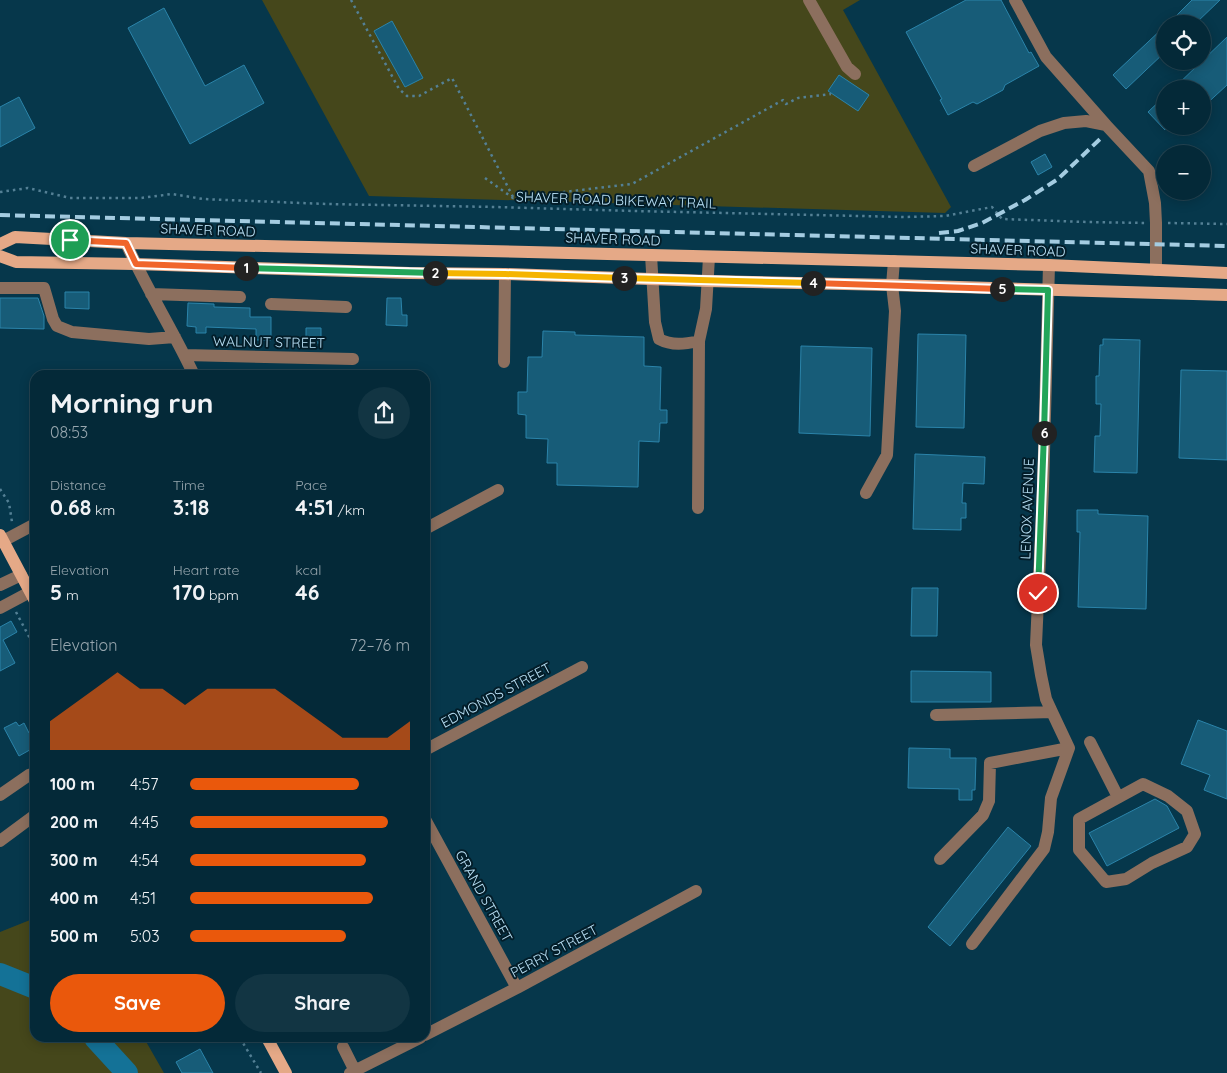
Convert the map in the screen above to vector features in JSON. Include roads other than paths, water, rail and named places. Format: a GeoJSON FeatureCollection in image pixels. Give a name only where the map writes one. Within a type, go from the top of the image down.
{"type":"FeatureCollection","features":[{"type":"Feature","properties":{"kind":"main road","name":"SHAVER ROAD"},"geometry":{"type":"LineString","coordinates":[[0,244],[15,237],[126,243],[894,261],[1227,273]]}},
{"type":"Feature","properties":{"kind":"main road"},"geometry":{"type":"LineString","coordinates":[[0,256],[16,262],[1227,295]]}},
{"type":"Feature","properties":{"kind":"main road"},"geometry":{"type":"LineString","coordinates":[[2,538],[30,592]]}},
{"type":"Feature","properties":{"kind":"main road"},"geometry":{"type":"LineString","coordinates":[[270,1042],[286,1073]]}},
{"type":"Feature","properties":{"kind":"street"},"geometry":{"type":"LineString","coordinates":[[809,0],[847,67],[855,74]]}},
{"type":"Feature","properties":{"kind":"street"},"geometry":{"type":"LineString","coordinates":[[1015,0],[1046,56],[1149,171],[1155,203],[1156,270]]}},
{"type":"Feature","properties":{"kind":"street"},"geometry":{"type":"LineString","coordinates":[[974,166],[1040,131],[1064,123],[1086,120],[1106,125]]}},
{"type":"Feature","properties":{"kind":"street"},"geometry":{"type":"LineString","coordinates":[[126,243],[192,370]]}},
{"type":"Feature","properties":{"kind":"street"},"geometry":{"type":"LineString","coordinates":[[651,255],[655,322],[660,339],[667,343],[685,344],[699,341]]}},
{"type":"Feature","properties":{"kind":"street"},"geometry":{"type":"LineString","coordinates":[[698,508],[699,341],[706,309],[709,256]]}},
{"type":"Feature","properties":{"kind":"street"},"geometry":{"type":"LineString","coordinates":[[866,493],[887,455],[895,311],[892,285],[894,261]]}},
{"type":"Feature","properties":{"kind":"street","name":"LENOX AVENUE"},"geometry":{"type":"LineString","coordinates":[[1049,266],[1043,489],[1036,645],[1046,699],[1069,748]]}},
{"type":"Feature","properties":{"kind":"street"},"geometry":{"type":"LineString","coordinates":[[504,362],[505,274]]}},
{"type":"Feature","properties":{"kind":"street"},"geometry":{"type":"LineString","coordinates":[[0,288],[44,288],[53,319],[57,326],[72,332],[150,339],[175,337]]}},
{"type":"Feature","properties":{"kind":"street"},"geometry":{"type":"LineString","coordinates":[[152,294],[240,297]]}},
{"type":"Feature","properties":{"kind":"street"},"geometry":{"type":"LineString","coordinates":[[271,304],[346,307]]}},
{"type":"Feature","properties":{"kind":"street","name":"WALNUT STREET"},"geometry":{"type":"LineString","coordinates":[[185,356],[353,360]]}},
{"type":"Feature","properties":{"kind":"street"},"geometry":{"type":"LineString","coordinates":[[430,526],[498,490]]}},
{"type":"Feature","properties":{"kind":"street"},"geometry":{"type":"LineString","coordinates":[[2,538],[17,534],[30,527]]}},
{"type":"Feature","properties":{"kind":"street"},"geometry":{"type":"LineString","coordinates":[[0,585],[21,575]]}},
{"type":"Feature","properties":{"kind":"street"},"geometry":{"type":"LineString","coordinates":[[5,606],[30,598]]}},
{"type":"Feature","properties":{"kind":"street","name":"EDMONDS STREET"},"geometry":{"type":"LineString","coordinates":[[430,747],[582,667]]}},
{"type":"Feature","properties":{"kind":"street"},"geometry":{"type":"LineString","coordinates":[[936,715],[1052,712]]}},
{"type":"Feature","properties":{"kind":"street"},"geometry":{"type":"LineString","coordinates":[[1090,742],[1118,797]]}},
{"type":"Feature","properties":{"kind":"street"},"geometry":{"type":"LineString","coordinates":[[940,859],[983,815],[989,801],[990,763],[1069,748]]}},
{"type":"Feature","properties":{"kind":"street"},"geometry":{"type":"LineString","coordinates":[[972,944],[1044,849],[1048,832],[1051,798],[1069,748]]}},
{"type":"Feature","properties":{"kind":"street"},"geometry":{"type":"LineString","coordinates":[[0,795],[30,775]]}},
{"type":"Feature","properties":{"kind":"street"},"geometry":{"type":"LineString","coordinates":[[1143,784],[1168,796],[1187,811],[1195,834],[1188,847],[1152,863],[1126,879],[1106,882],[1079,850],[1079,819],[1118,797],[1143,784]]}},
{"type":"Feature","properties":{"kind":"street"},"geometry":{"type":"LineString","coordinates":[[0,841],[30,819]]}},
{"type":"Feature","properties":{"kind":"street","name":"GRAND STREET"},"geometry":{"type":"LineString","coordinates":[[430,828],[517,988]]}},
{"type":"Feature","properties":{"kind":"street","name":"PERRY STREET"},"geometry":{"type":"LineString","coordinates":[[430,1032],[517,988],[696,891]]}},
{"type":"Feature","properties":{"kind":"street"},"geometry":{"type":"LineString","coordinates":[[343,1047],[353,1072],[412,1042]]}},
{"type":"Feature","properties":{"kind":"waterway"},"geometry":{"type":"LineString","coordinates":[[0,974],[30,986]]}},
{"type":"Feature","properties":{"kind":"waterway"},"geometry":{"type":"LineString","coordinates":[[99,1042],[127,1073]]}},
{"type":"Feature","properties":{"kind":"railway"},"geometry":{"type":"LineString","coordinates":[[939,233],[958,231],[982,223],[1025,200],[1058,179],[1100,139]]}},
{"type":"Feature","properties":{"kind":"railway"},"geometry":{"type":"LineString","coordinates":[[0,215],[1227,246]]}}]}
